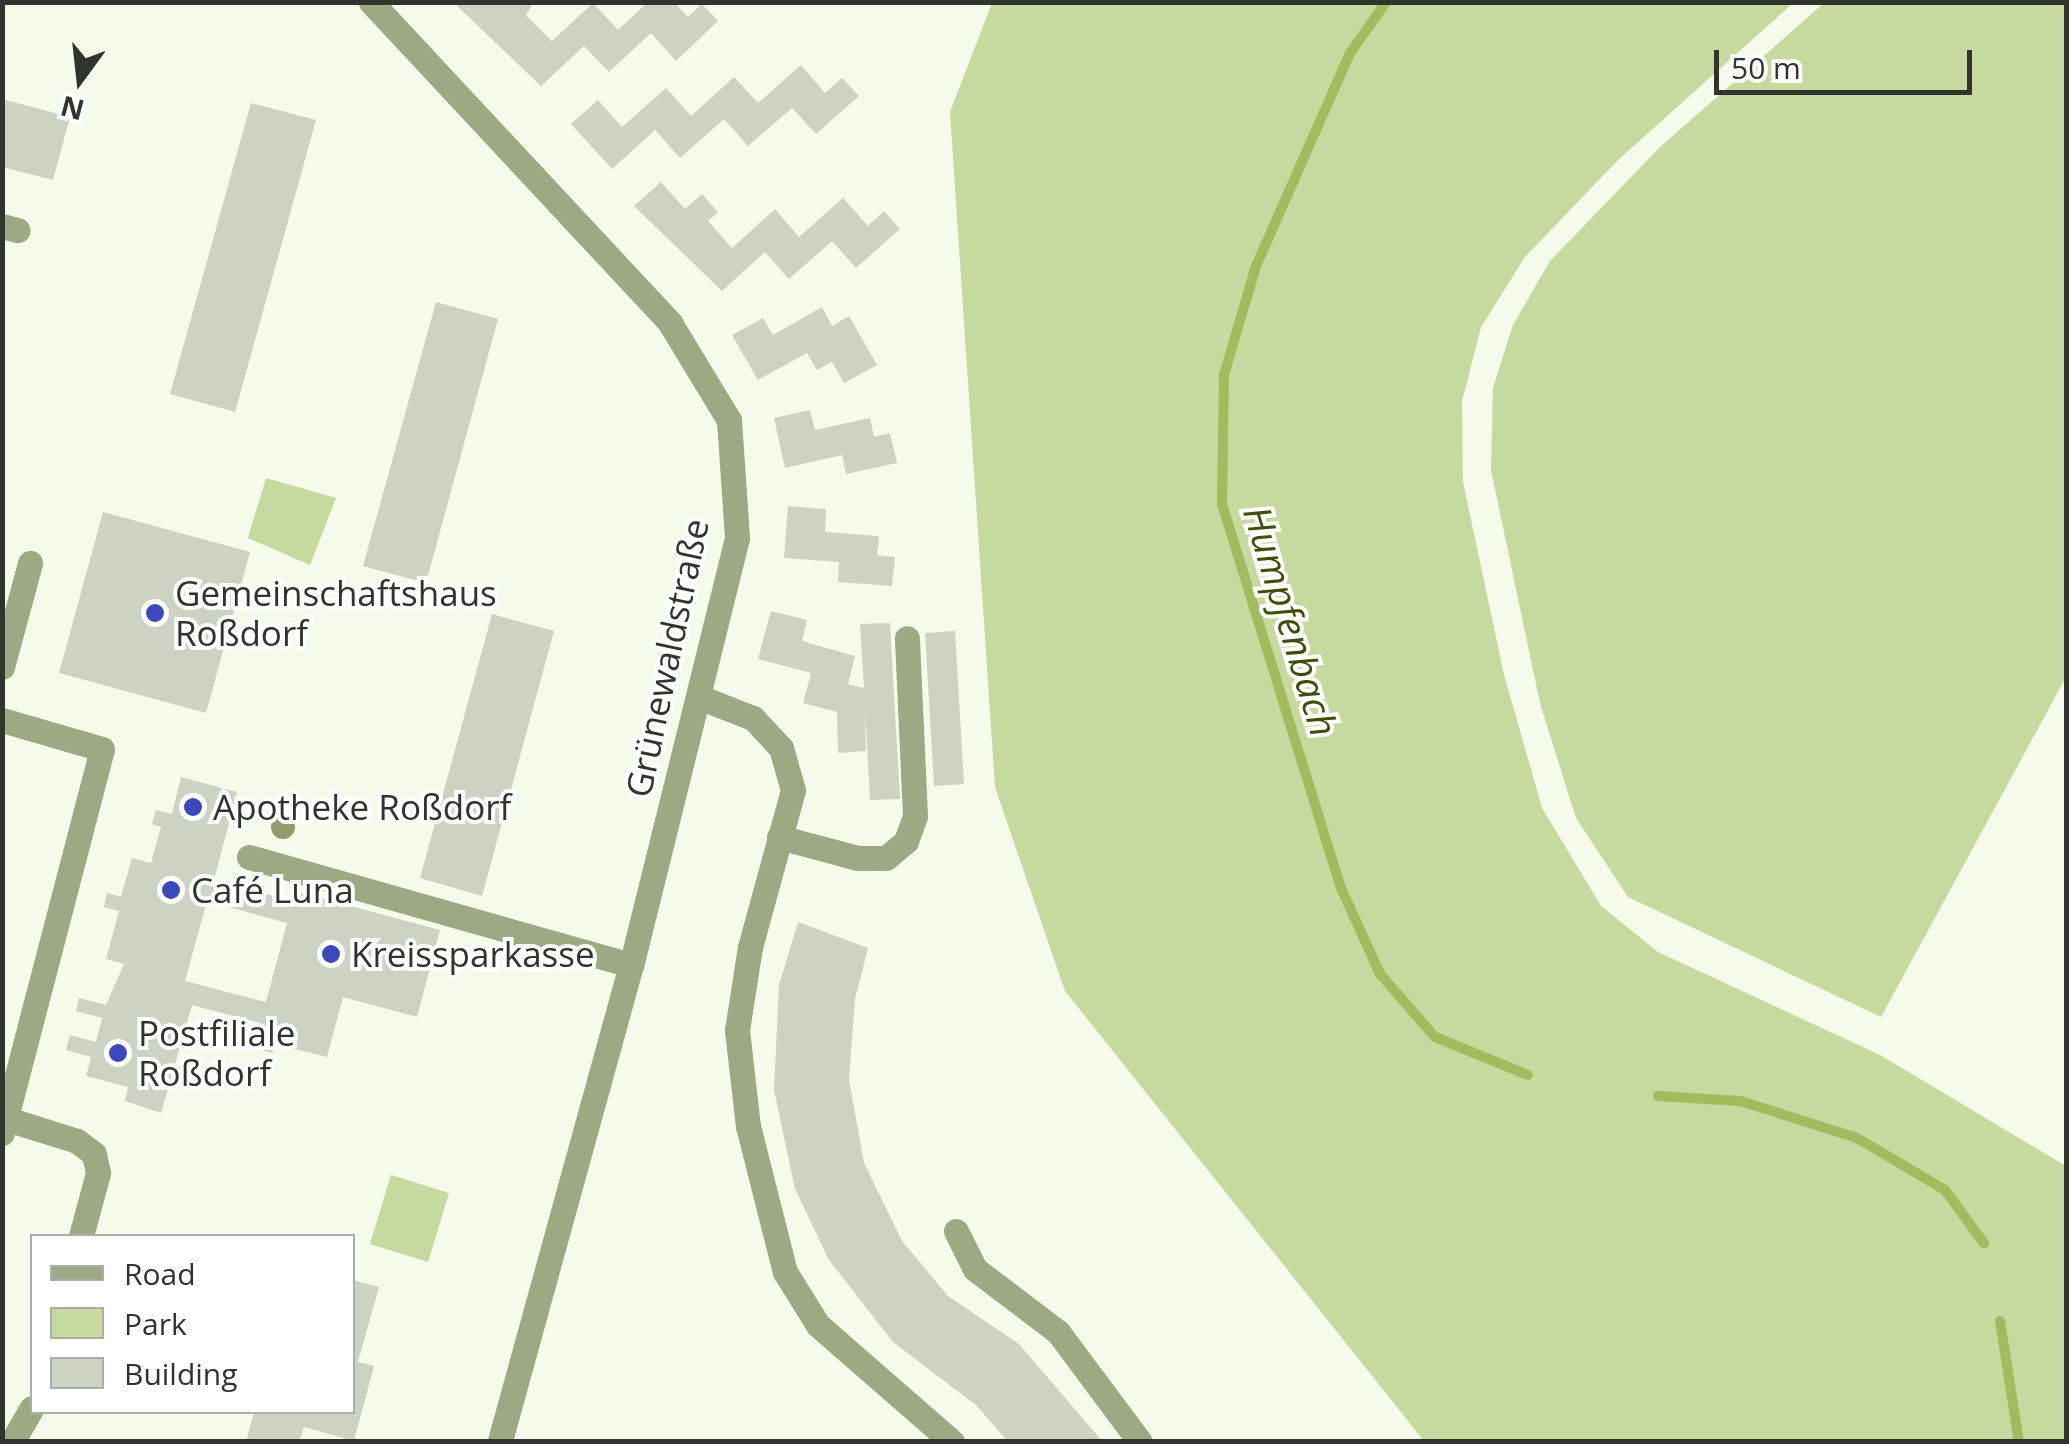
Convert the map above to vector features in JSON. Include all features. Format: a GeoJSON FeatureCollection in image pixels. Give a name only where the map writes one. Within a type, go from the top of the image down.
{"type":"FeatureCollection","features":[{"type":"Feature","properties":{"kind":"street","name":"Grünewaldstraße"},"geometry":{"type":"LineString","coordinates":[[370,2],[670,323],[728,420],[736,538],[631,964],[500,1442]]}},
{"type":"Feature","properties":{"kind":"street"},"geometry":{"type":"LineString","coordinates":[[2,666],[30,563]]}},
{"type":"Feature","properties":{"kind":"street"},"geometry":{"type":"LineString","coordinates":[[779,837],[858,858],[886,858],[906,841],[915,816],[907,638]]}},
{"type":"Feature","properties":{"kind":"street"},"geometry":{"type":"LineString","coordinates":[[699,697],[753,718],[781,748],[793,790],[769,871],[738,1030],[748,1126],[785,1272],[818,1325],[952,1442]]}},
{"type":"Feature","properties":{"kind":"street"},"geometry":{"type":"LineString","coordinates":[[2,720],[102,749],[4,1126],[77,1141],[94,1154],[98,1173],[82,1234]]}},
{"type":"Feature","properties":{"kind":"street"},"geometry":{"type":"LineString","coordinates":[[248,857],[631,964]]}},
{"type":"Feature","properties":{"kind":"street"},"geometry":{"type":"LineString","coordinates":[[956,1231],[975,1269],[1058,1332],[1140,1442]]}},
{"type":"Feature","properties":{"kind":"street"},"geometry":{"type":"LineString","coordinates":[[12,1442],[30,1411]]}},
{"type":"Feature","properties":{"kind":"green space"},"geometry":{"type":"Polygon","coordinates":[[[992,3],[1793,3],[1618,160],[1525,257],[1481,327],[1462,401],[1463,482],[1504,675],[1542,808],[1601,906],[1658,952],[1880,1055],[2066,1166],[2066,1441],[1424,1441],[1065,991],[995,787],[950,112],[992,3]]]}},
{"type":"Feature","properties":{"kind":"green space"},"geometry":{"type":"Polygon","coordinates":[[[1824,3],[2066,3],[2066,677],[1881,1017],[1628,897],[1576,818],[1540,703],[1491,470],[1493,388],[1513,325],[1550,261],[1660,147],[1824,3]]]}},
{"type":"Feature","properties":{"kind":"green space"},"geometry":{"type":"Polygon","coordinates":[[[266,478],[336,498],[310,565],[248,538],[266,478]]]}},
{"type":"Feature","properties":{"kind":"green space"},"geometry":{"type":"Polygon","coordinates":[[[391,1175],[449,1193],[428,1262],[370,1244],[391,1175]]]}},
{"type":"Feature","properties":{"kind":"building"},"geometry":{"type":"Polygon","coordinates":[[[453,2],[534,2],[526,15],[552,41],[593,3],[618,30],[648,2],[674,2],[688,17],[702,4],[718,21],[676,61],[651,33],[609,72],[584,46],[541,86],[453,2]]]}},
{"type":"Feature","properties":{"kind":"building"},"geometry":{"type":"Polygon","coordinates":[[[801,65],[825,93],[842,78],[859,96],[816,134],[792,108],[748,146],[724,119],[680,158],[655,130],[612,169],[571,124],[598,100],[622,127],[666,88],[691,116],[734,77],[758,103],[801,65]]]}},
{"type":"Feature","properties":{"kind":"building"},"geometry":{"type":"Polygon","coordinates":[[[2,99],[70,117],[53,180],[2,167],[2,99]]]}},
{"type":"Feature","properties":{"kind":"building"},"geometry":{"type":"Polygon","coordinates":[[[251,103],[316,120],[235,412],[170,394],[251,103]]]}},
{"type":"Feature","properties":{"kind":"building"},"geometry":{"type":"Polygon","coordinates":[[[661,182],[685,209],[702,194],[718,212],[708,221],[732,248],[775,209],[799,237],[843,198],[868,226],[884,211],[900,229],[856,268],[832,241],[789,279],[765,252],[722,291],[634,206],[661,182]]]}},
{"type":"Feature","properties":{"kind":"building"},"geometry":{"type":"Polygon","coordinates":[[[436,302],[498,319],[426,583],[363,566],[436,302]]]}},
{"type":"Feature","properties":{"kind":"building"},"geometry":{"type":"Polygon","coordinates":[[[822,307],[832,326],[849,316],[877,365],[844,383],[832,362],[817,370],[807,353],[758,380],[732,335],[763,318],[773,335],[822,307]]]}},
{"type":"Feature","properties":{"kind":"building"},"geometry":{"type":"Polygon","coordinates":[[[810,410],[815,430],[870,418],[874,437],[890,433],[897,463],[846,474],[842,455],[785,468],[774,418],[810,410]]]}},
{"type":"Feature","properties":{"kind":"building"},"geometry":{"type":"Polygon","coordinates":[[[788,506],[826,509],[825,532],[879,536],[877,555],[895,557],[892,586],[838,582],[839,562],[784,558],[788,506]]]}},
{"type":"Feature","properties":{"kind":"building","name":"Gemeinschaftshaus Roßdorf"},"geometry":{"type":"Polygon","coordinates":[[[103,512],[250,552],[206,713],[59,673],[103,512]]]}},
{"type":"Feature","properties":{"kind":"building"},"geometry":{"type":"Polygon","coordinates":[[[771,611],[807,620],[802,641],[855,656],[848,684],[864,688],[860,624],[890,623],[900,799],[870,800],[865,706],[866,751],[838,753],[837,712],[803,703],[811,673],[758,659],[771,611]]]}},
{"type":"Feature","properties":{"kind":"building"},"geometry":{"type":"Polygon","coordinates":[[[492,614],[554,631],[482,896],[420,878],[492,614]]]}},
{"type":"Feature","properties":{"kind":"building"},"geometry":{"type":"Polygon","coordinates":[[[955,631],[964,784],[934,786],[925,633],[955,631]]]}},
{"type":"Feature","properties":{"kind":"building"},"geometry":{"type":"Polygon","coordinates":[[[181,777],[237,792],[214,880],[292,901],[295,891],[440,930],[417,1017],[343,997],[327,1057],[275,1044],[272,1053],[254,1048],[260,1023],[192,1005],[161,1113],[125,1101],[128,1087],[86,1076],[91,1057],[66,1050],[70,1035],[96,1042],[102,1018],[76,1011],[79,998],[106,1005],[124,964],[106,959],[119,911],[104,907],[107,893],[121,897],[132,858],[151,863],[161,827],[152,824],[156,810],[172,814],[181,777]],[[207,901],[185,981],[266,1002],[287,923],[207,901]]]}},
{"type":"Feature","properties":{"kind":"building"},"geometry":{"type":"Polygon","coordinates":[[[798,922],[868,948],[855,999],[849,1080],[864,1163],[902,1241],[948,1296],[1019,1344],[1103,1442],[1008,1442],[976,1405],[893,1342],[829,1260],[795,1189],[774,1090],[779,985],[798,922]]]}},
{"type":"Feature","properties":{"kind":"building"},"geometry":{"type":"Polygon","coordinates":[[[355,1281],[379,1287],[358,1362],[374,1366],[354,1441],[304,1427],[299,1442],[246,1442],[253,1414],[355,1414],[355,1281]]]}},
{"type":"Feature","properties":{"kind":"waterway","name":"Humpfenbach"},"geometry":{"type":"LineString","coordinates":[[1386,2],[1350,53],[1256,266],[1224,375],[1222,504],[1341,888],[1380,974],[1435,1037],[1528,1075]]}},
{"type":"Feature","properties":{"kind":"waterway","name":"Humpfenbach"},"geometry":{"type":"LineString","coordinates":[[1658,1096],[1740,1101],[1857,1138],[1945,1190],[1984,1243]]}},
{"type":"Feature","properties":{"kind":"waterway","name":"Humpfenbach"},"geometry":{"type":"LineString","coordinates":[[2000,1321],[2019,1442]]}},
{"type":"Feature","properties":{"kind":"place","name":"Gemeinschaftshaus Roßdorf"},"geometry":{"type":"Point","coordinates":[155,613]}},
{"type":"Feature","properties":{"kind":"place","name":"Apotheke Roßdorf"},"geometry":{"type":"Point","coordinates":[193,807]}},
{"type":"Feature","properties":{"kind":"place","name":"Café Luna"},"geometry":{"type":"Point","coordinates":[171,890]}},
{"type":"Feature","properties":{"kind":"place","name":"Kreissparkasse"},"geometry":{"type":"Point","coordinates":[331,954]}},
{"type":"Feature","properties":{"kind":"place","name":"Postfiliale Roßdorf"},"geometry":{"type":"Point","coordinates":[118,1053]}}]}
